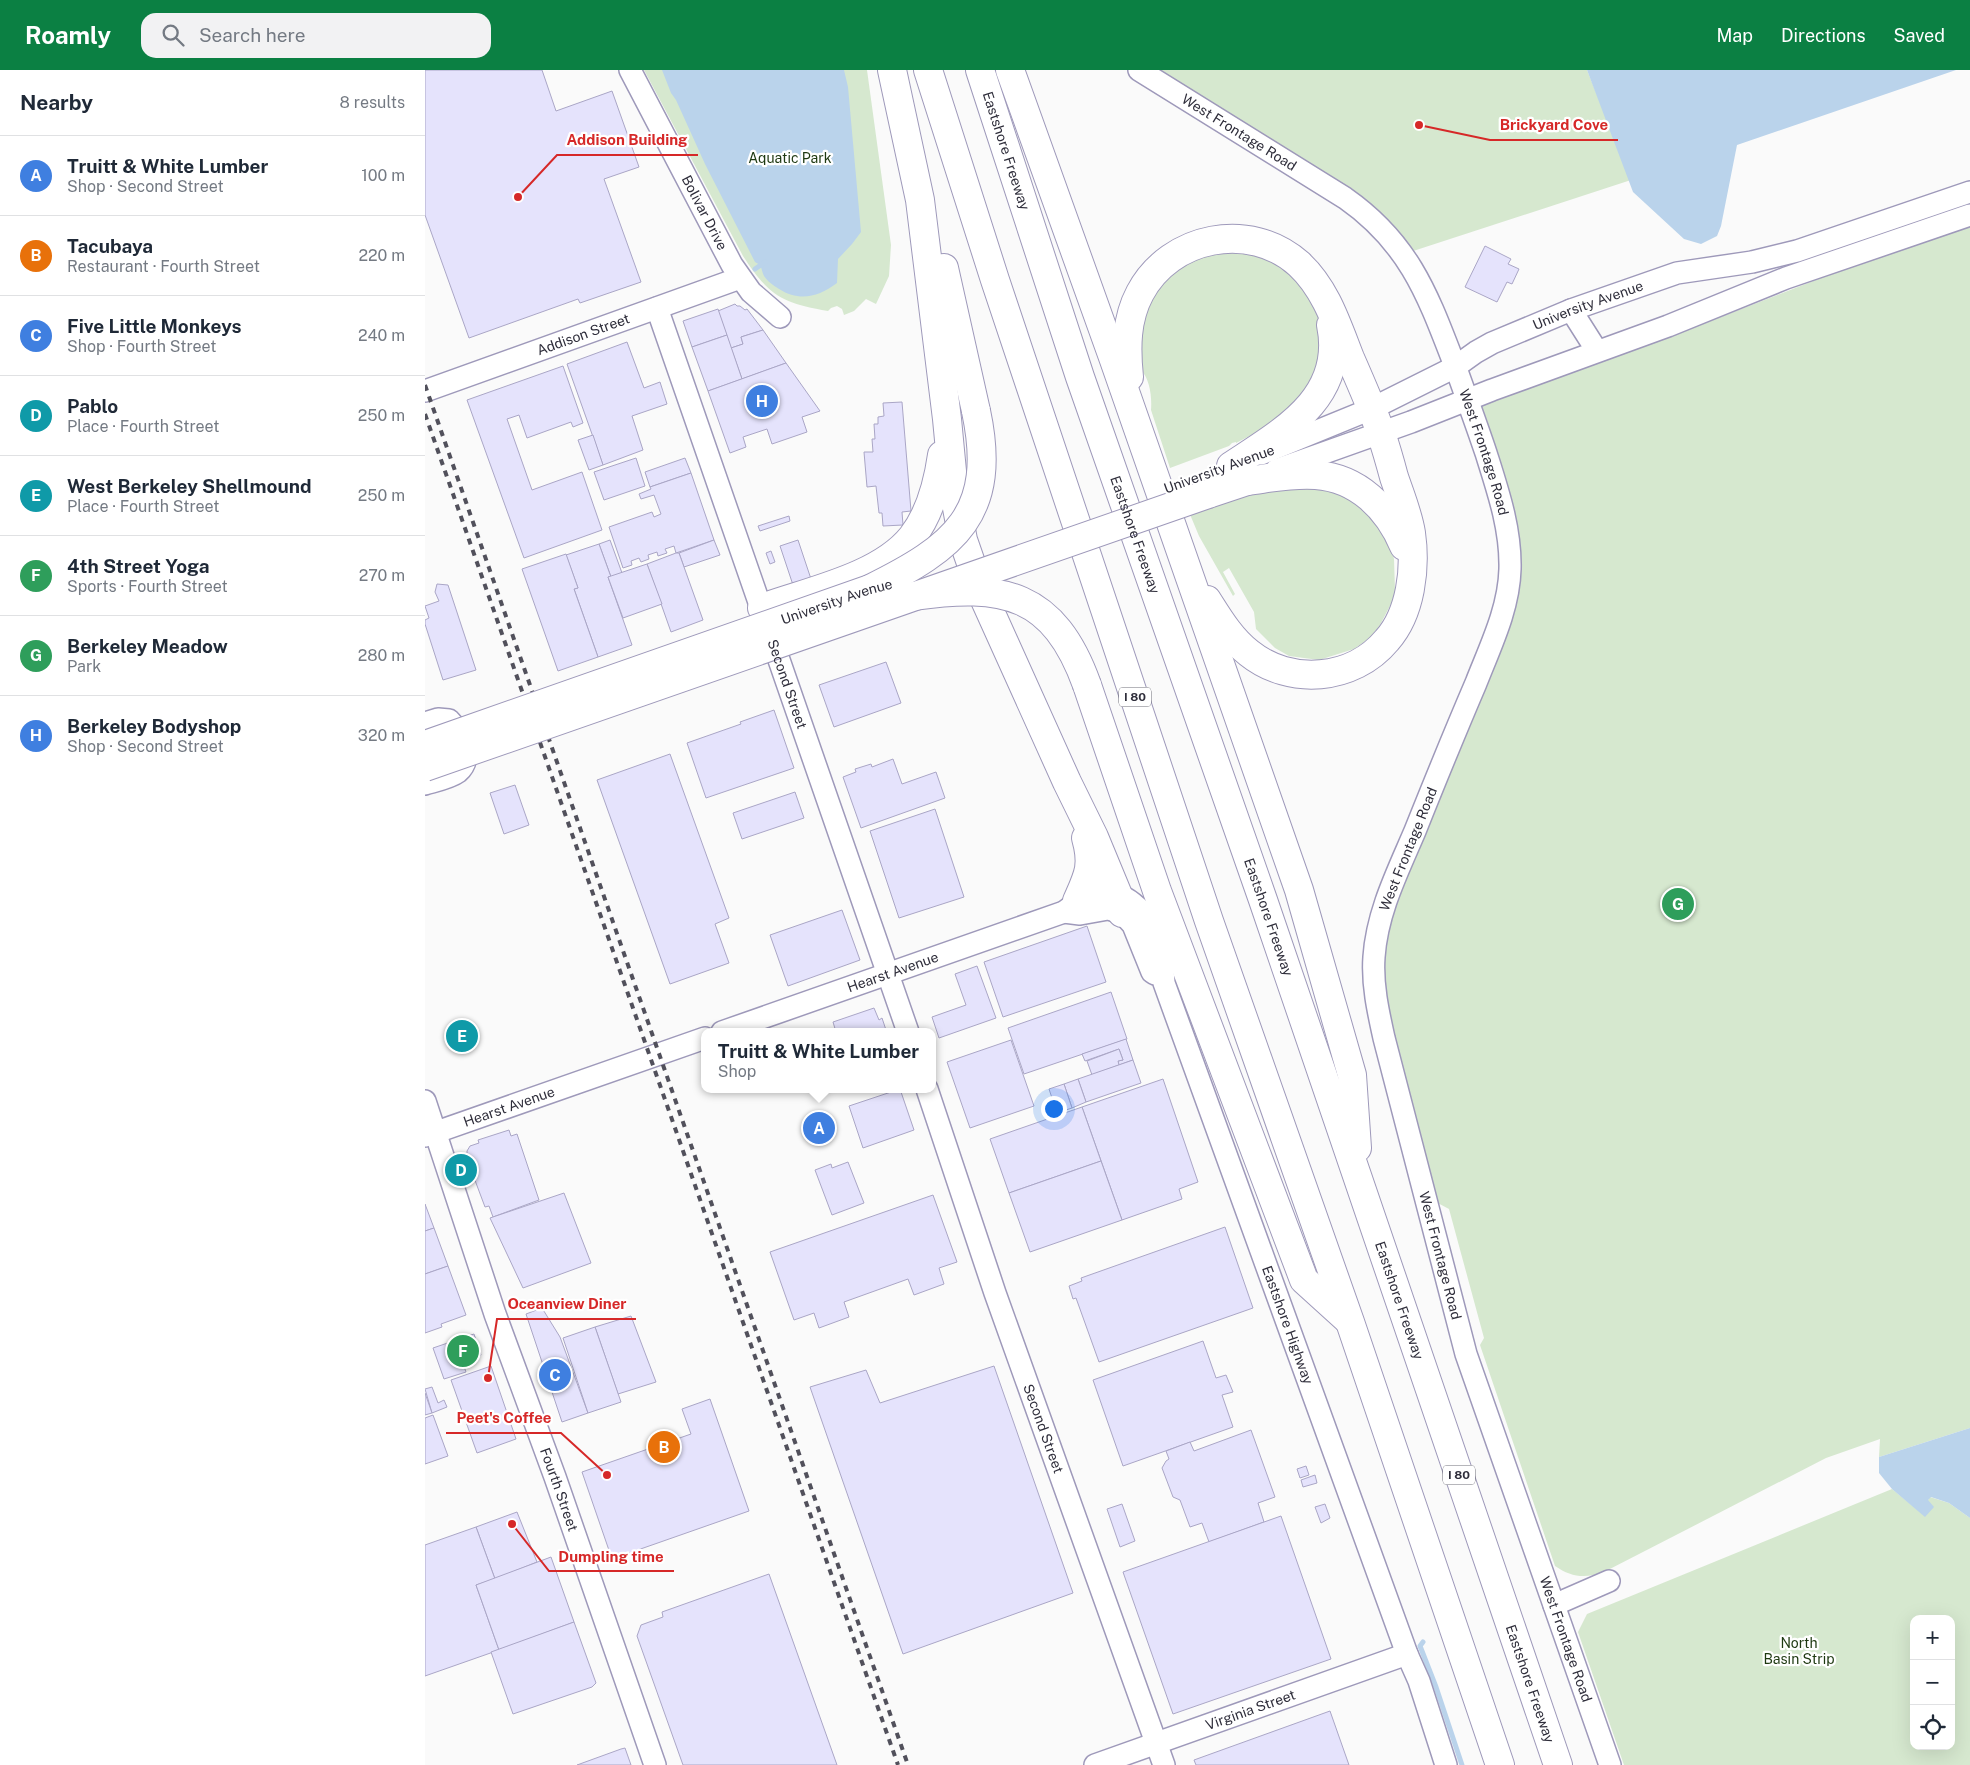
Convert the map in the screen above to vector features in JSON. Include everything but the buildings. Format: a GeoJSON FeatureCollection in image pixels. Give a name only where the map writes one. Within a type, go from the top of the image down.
{"type":"FeatureCollection","features":[{"type":"Feature","properties":{"kind":"main road"},"geometry":{"type":"LineString","coordinates":[[892,70],[922,214],[954,492],[959,524],[968,557],[1067,782],[1094,837],[1120,904]]}},
{"type":"Feature","properties":{"kind":"main road","name":"I 80"},"geometry":{"type":"LineString","coordinates":[[928,70],[1001,298],[1216,939],[1350,1322],[1500,1765]]}},
{"type":"Feature","properties":{"kind":"main road","name":"Eastshore Freeway"},"geometry":{"type":"LineString","coordinates":[[980,70],[1080,377],[1263,900],[1558,1765]]}},
{"type":"Feature","properties":{"kind":"main road"},"geometry":{"type":"LineString","coordinates":[[1010,70],[1299,890],[1352,1075],[1359,1184]]}},
{"type":"Feature","properties":{"kind":"main road"},"geometry":{"type":"LineString","coordinates":[[870,589],[911,568],[931,555],[954,536],[966,521],[976,498],[981,474],[981,446],[976,411],[935,235],[904,122]]}},
{"type":"Feature","properties":{"kind":"main road"},"geometry":{"type":"LineString","coordinates":[[1143,443],[1129,376],[1128,334],[1134,306],[1140,293],[1159,268],[1178,253],[1203,242],[1223,239],[1245,240],[1264,244],[1283,253],[1298,263],[1316,284],[1333,315],[1376,421],[1409,523],[1412,544],[1409,596],[1404,614],[1389,639],[1376,652],[1354,666],[1331,673],[1315,675],[1287,672],[1255,657],[1243,648],[1230,633],[1205,597],[1170,522]]}},
{"type":"Feature","properties":{"kind":"main road"},"geometry":{"type":"LineString","coordinates":[[1239,473],[1309,408],[1322,389],[1331,366],[1333,342],[1329,316],[1316,284]]}},
{"type":"Feature","properties":{"kind":"main road"},"geometry":{"type":"LineString","coordinates":[[762,608],[866,570],[892,555],[913,536],[930,504],[940,469],[945,432],[944,394]]}},
{"type":"Feature","properties":{"kind":"main road"},"geometry":{"type":"LineString","coordinates":[[1239,473],[1292,476],[1317,475],[1329,477],[1355,487],[1376,502],[1390,518],[1404,546],[1410,576]]}},
{"type":"Feature","properties":{"kind":"main road","name":"University Avenue"},"geometry":{"type":"LineString","coordinates":[[425,767],[914,596],[1239,473]]}},
{"type":"Feature","properties":{"kind":"main road","name":"University Avenue"},"geometry":{"type":"LineString","coordinates":[[425,745],[870,589],[919,576],[1205,485]]}},
{"type":"Feature","properties":{"kind":"main road"},"geometry":{"type":"LineString","coordinates":[[914,596],[942,592],[987,591],[1007,595],[1026,602],[1044,614],[1066,640],[1087,685],[1157,891],[1304,1280],[1350,1322]]}},
{"type":"Feature","properties":{"kind":"main road"},"geometry":{"type":"LineString","coordinates":[[1067,782],[1090,856],[1088,875],[1071,907]]}},
{"type":"Feature","properties":{"kind":"street","name":"Bolivar Drive"},"geometry":{"type":"LineString","coordinates":[[630,70],[740,278],[751,292],[780,317]]}},
{"type":"Feature","properties":{"kind":"street","name":"West Frontage Road"},"geometry":{"type":"LineString","coordinates":[[1139,70],[1345,198],[1379,226],[1395,243],[1417,275],[1433,310],[1468,400],[1503,507],[1510,551],[1509,583],[1497,629],[1383,911],[1374,956],[1375,990],[1389,1056],[1467,1354],[1610,1765]]}},
{"type":"Feature","properties":{"kind":"street","name":"University Avenue"},"geometry":{"type":"LineString","coordinates":[[1376,421],[1476,352],[1571,310],[1677,273],[1752,262],[1797,251],[1970,192]]}},
{"type":"Feature","properties":{"kind":"street","name":"University Avenue"},"geometry":{"type":"LineString","coordinates":[[1239,473],[1376,421],[1468,400],[1668,326],[1786,278],[1970,215]]}},
{"type":"Feature","properties":{"kind":"street","name":"Addison Street"},"geometry":{"type":"LineString","coordinates":[[425,390],[740,278]]}},
{"type":"Feature","properties":{"kind":"street","name":"Second Street"},"geometry":{"type":"LineString","coordinates":[[657,308],[907,1028]]}},
{"type":"Feature","properties":{"kind":"street"},"geometry":{"type":"LineString","coordinates":[[1571,310],[1597,351]]}},
{"type":"Feature","properties":{"kind":"street"},"geometry":{"type":"LineString","coordinates":[[425,723],[438,719],[449,720],[461,736],[466,756],[463,766],[457,773],[425,784]]}},
{"type":"Feature","properties":{"kind":"street","name":"Hearst Avenue"},"geometry":{"type":"LineString","coordinates":[[734,1028],[889,974],[1104,893],[1120,904]]}},
{"type":"Feature","properties":{"kind":"street","name":"Eastshore Highway"},"geometry":{"type":"LineString","coordinates":[[1120,904],[1131,901],[1145,915],[1163,967],[1164,983],[1407,1654],[1419,1681],[1446,1765]]}},
{"type":"Feature","properties":{"kind":"street","name":"Hearst Avenue"},"geometry":{"type":"LineString","coordinates":[[430,1134],[701,1039]]}},
{"type":"Feature","properties":{"kind":"street","name":"Second Street"},"geometry":{"type":"LineString","coordinates":[[928,1093],[995,1293],[1164,1765]]}},
{"type":"Feature","properties":{"kind":"street","name":"Fourth Street"},"geometry":{"type":"LineString","coordinates":[[425,1102],[430,1134],[555,1477],[655,1765]]}},
{"type":"Feature","properties":{"kind":"street"},"geometry":{"type":"LineString","coordinates":[[1554,1605],[1609,1581]]}},
{"type":"Feature","properties":{"kind":"street","name":"Virginia Street"},"geometry":{"type":"LineString","coordinates":[[1095,1765],[1407,1654]]}},
{"type":"Feature","properties":{"kind":"green space","name":"Aquatic Park"},"geometry":{"type":"Polygon","coordinates":[[[644,70],[867,70],[891,245],[889,276],[876,304],[866,299],[854,311],[844,315],[842,309],[837,306],[828,311],[799,305],[778,296],[769,289],[752,270],[743,256],[644,70]]]}},
{"type":"Feature","properties":{"kind":"green space"},"geometry":{"type":"Polygon","coordinates":[[[1139,70],[1587,70],[1631,180],[1404,254],[1395,243],[1139,70]]]}},
{"type":"Feature","properties":{"kind":"green space"},"geometry":{"type":"Polygon","coordinates":[[[1970,220],[1970,1428],[1879,1457],[1880,1439],[1826,1458],[1604,1572],[1591,1576],[1573,1575],[1555,1566],[1480,1345],[1484,1338],[1449,1209],[1434,1201],[1385,1005],[1379,927],[1509,583],[1468,400],[1677,334],[1970,220]]]}},
{"type":"Feature","properties":{"kind":"green space"},"geometry":{"type":"Polygon","coordinates":[[[1215,251],[1254,253],[1283,266],[1300,283],[1314,306],[1319,320],[1319,362],[1308,391],[1269,426],[1229,446],[1170,468],[1151,410],[1151,394],[1148,382],[1140,369],[1139,333],[1149,299],[1175,269],[1215,251]]]}},
{"type":"Feature","properties":{"kind":"green space"},"geometry":{"type":"Polygon","coordinates":[[[1302,486],[1337,492],[1366,507],[1390,544],[1394,559],[1395,590],[1392,602],[1380,625],[1370,638],[1354,649],[1319,660],[1289,656],[1275,648],[1256,629],[1254,612],[1229,568],[1223,572],[1235,594],[1233,596],[1199,536],[1189,512],[1219,501],[1302,486]]]}},
{"type":"Feature","properties":{"kind":"green space","name":"North Basin Strip"},"geometry":{"type":"Polygon","coordinates":[[[1892,1489],[1925,1516],[1930,1497],[1949,1503],[1970,1518],[1970,1765],[1624,1765],[1578,1632],[1587,1614],[1892,1489]]]}},
{"type":"Feature","properties":{"kind":"water","name":"Aquatic Park"},"geometry":{"type":"Polygon","coordinates":[[[662,70],[844,70],[848,87],[861,232],[838,259],[837,283],[823,292],[802,297],[794,296],[779,289],[763,275],[760,265],[755,262],[705,164],[662,70]]]}},
{"type":"Feature","properties":{"kind":"water"},"geometry":{"type":"Polygon","coordinates":[[[1587,70],[1956,70],[1737,145],[1721,226],[1717,236],[1701,244],[1684,239],[1633,192],[1587,70]]]}},
{"type":"Feature","properties":{"kind":"water"},"geometry":{"type":"Polygon","coordinates":[[[1970,1428],[1970,1518],[1949,1503],[1931,1497],[1928,1500],[1934,1507],[1925,1517],[1892,1489],[1879,1473],[1879,1457],[1970,1428]]]}},
{"type":"Feature","properties":{"kind":"waterway"},"geometry":{"type":"LineString","coordinates":[[755,269],[765,262]]}},
{"type":"Feature","properties":{"kind":"waterway"},"geometry":{"type":"LineString","coordinates":[[1423,1642],[1420,1646],[1462,1765]]}},
{"type":"Feature","properties":{"kind":"railway"},"geometry":{"type":"LineString","coordinates":[[425,385],[908,1765]]}},
{"type":"Feature","properties":{"kind":"railway"},"geometry":{"type":"LineString","coordinates":[[425,414],[898,1765]]}},
{"type":"Feature","properties":{"kind":"place","name":"Brickyard Cove"},"geometry":{"type":"Point","coordinates":[1419,125]}},
{"type":"Feature","properties":{"kind":"place","name":"Addison Building"},"geometry":{"type":"Point","coordinates":[518,197]}},
{"type":"Feature","properties":{"kind":"place","name":"Berkeley Bodyshop"},"geometry":{"type":"Point","coordinates":[762,401]}},
{"type":"Feature","properties":{"kind":"place","name":"Berkeley Meadow"},"geometry":{"type":"Point","coordinates":[1678,904]}},
{"type":"Feature","properties":{"kind":"place","name":"West Berkeley Shellmound"},"geometry":{"type":"Point","coordinates":[462,1036]}},
{"type":"Feature","properties":{"kind":"place","name":"Truitt & White Lumber"},"geometry":{"type":"Point","coordinates":[819,1128]}},
{"type":"Feature","properties":{"kind":"place","name":"Pablo"},"geometry":{"type":"Point","coordinates":[461,1170]}},
{"type":"Feature","properties":{"kind":"place","name":"4th Street Yoga"},"geometry":{"type":"Point","coordinates":[463,1351]}},
{"type":"Feature","properties":{"kind":"place","name":"Five Little Monkeys"},"geometry":{"type":"Point","coordinates":[555,1375]}},
{"type":"Feature","properties":{"kind":"place","name":"Oceanview Diner"},"geometry":{"type":"Point","coordinates":[488,1378]}},
{"type":"Feature","properties":{"kind":"place","name":"Tacubaya"},"geometry":{"type":"Point","coordinates":[664,1447]}},
{"type":"Feature","properties":{"kind":"place","name":"Peet's Coffee"},"geometry":{"type":"Point","coordinates":[607,1475]}},
{"type":"Feature","properties":{"kind":"place","name":"Dumpling time"},"geometry":{"type":"Point","coordinates":[512,1524]}}]}
